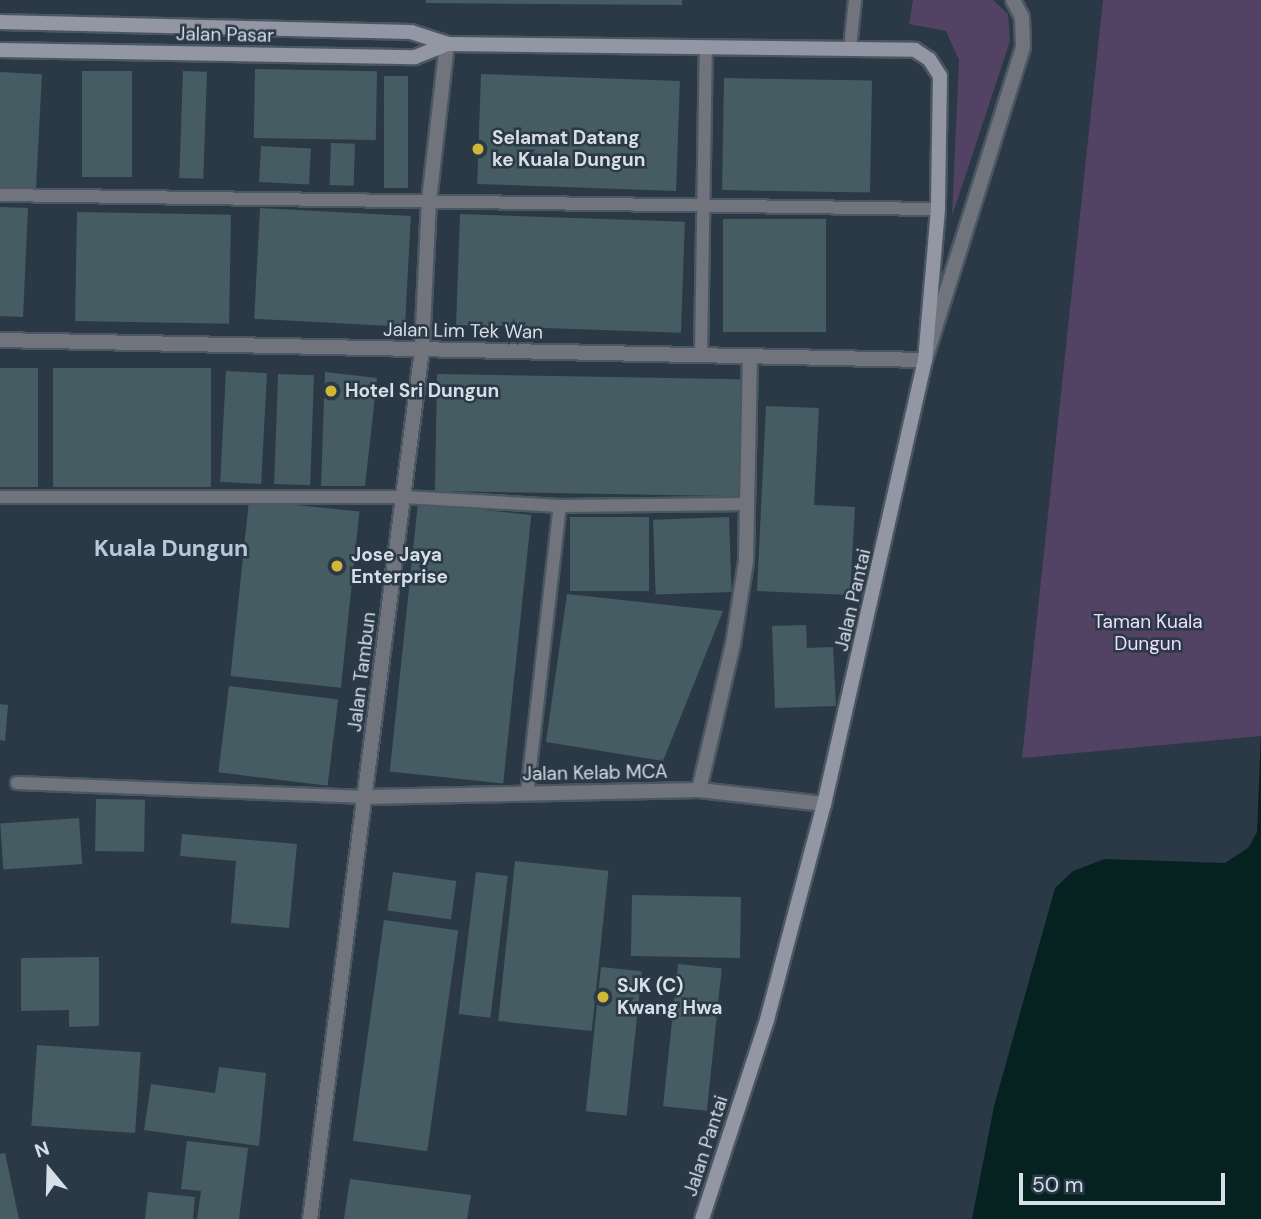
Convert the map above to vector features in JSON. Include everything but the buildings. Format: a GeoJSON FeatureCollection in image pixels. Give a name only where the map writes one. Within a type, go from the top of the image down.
{"type":"FeatureCollection","features":[{"type":"Feature","properties":{"kind":"main road","name":"Jalan Pasar"},"geometry":{"type":"LineString","coordinates":[[0,22],[411,32],[447,44],[850,49]]}},
{"type":"Feature","properties":{"kind":"main road","name":"Jalan Pasar"},"geometry":{"type":"LineString","coordinates":[[0,50],[415,57],[447,44]]}},
{"type":"Feature","properties":{"kind":"main road","name":"Jalan Pantai"},"geometry":{"type":"LineString","coordinates":[[702,1219],[767,1020],[824,804],[925,360],[938,209],[940,76],[929,59],[915,50],[850,49]]}},
{"type":"Feature","properties":{"kind":"street"},"geometry":{"type":"LineString","coordinates":[[925,360],[1023,47],[1023,17],[1013,0]]}},
{"type":"Feature","properties":{"kind":"street","name":"Jalan Tambun"},"geometry":{"type":"LineString","coordinates":[[310,1219],[422,349],[429,201],[447,44]]}},
{"type":"Feature","properties":{"kind":"street","name":"Jalan Lim Tek Wan"},"geometry":{"type":"LineString","coordinates":[[0,340],[925,360]]}},
{"type":"Feature","properties":{"kind":"street"},"geometry":{"type":"LineString","coordinates":[[699,790],[733,644],[746,561],[750,356]]}},
{"type":"Feature","properties":{"kind":"street","name":"Jalan Kelab MCA"},"geometry":{"type":"LineString","coordinates":[[366,797],[699,790],[824,804]]}},
{"type":"Feature","properties":{"kind":"lane"},"geometry":{"type":"LineString","coordinates":[[850,49],[855,0]]}},
{"type":"Feature","properties":{"kind":"lane"},"geometry":{"type":"LineString","coordinates":[[701,355],[706,46]]}},
{"type":"Feature","properties":{"kind":"lane"},"geometry":{"type":"LineString","coordinates":[[0,195],[938,209]]}},
{"type":"Feature","properties":{"kind":"lane"},"geometry":{"type":"LineString","coordinates":[[0,497],[404,497],[560,506],[748,504]]}},
{"type":"Feature","properties":{"kind":"lane"},"geometry":{"type":"LineString","coordinates":[[527,794],[560,506]]}},
{"type":"Feature","properties":{"kind":"lane"},"geometry":{"type":"LineString","coordinates":[[17,783],[366,797]]}},
{"type":"Feature","properties":{"kind":"green space"},"geometry":{"type":"Polygon","coordinates":[[[913,0],[993,0],[1008,14],[1010,41],[952,216],[959,60],[946,31],[909,24],[913,0]]]}},
{"type":"Feature","properties":{"kind":"green space","name":"Taman Kuala Dungun"},"geometry":{"type":"Polygon","coordinates":[[[1103,0],[1261,0],[1261,736],[1022,758],[1103,0]]]}},
{"type":"Feature","properties":{"kind":"shaded area"},"geometry":{"type":"Polygon","coordinates":[[[1261,733],[1261,1219],[972,1219],[994,1106],[1055,888],[1073,871],[1105,859],[1225,863],[1248,848],[1257,832],[1261,733]]]}},
{"type":"Feature","properties":{"kind":"place","name":"Selamat Datang ke Kuala Dungun"},"geometry":{"type":"Point","coordinates":[478,149]}},
{"type":"Feature","properties":{"kind":"place","name":"Hotel Sri Dungun"},"geometry":{"type":"Point","coordinates":[331,391]}},
{"type":"Feature","properties":{"kind":"place","name":"Jose Jaya Enterprise"},"geometry":{"type":"Point","coordinates":[337,566]}},
{"type":"Feature","properties":{"kind":"place","name":"SJK (C) Kwang Hwa"},"geometry":{"type":"Point","coordinates":[603,997]}},
{"type":"Feature","properties":{"kind":"district","name":"Kuala Dungun"},"geometry":{"type":"Point","coordinates":[171,548]}}]}
